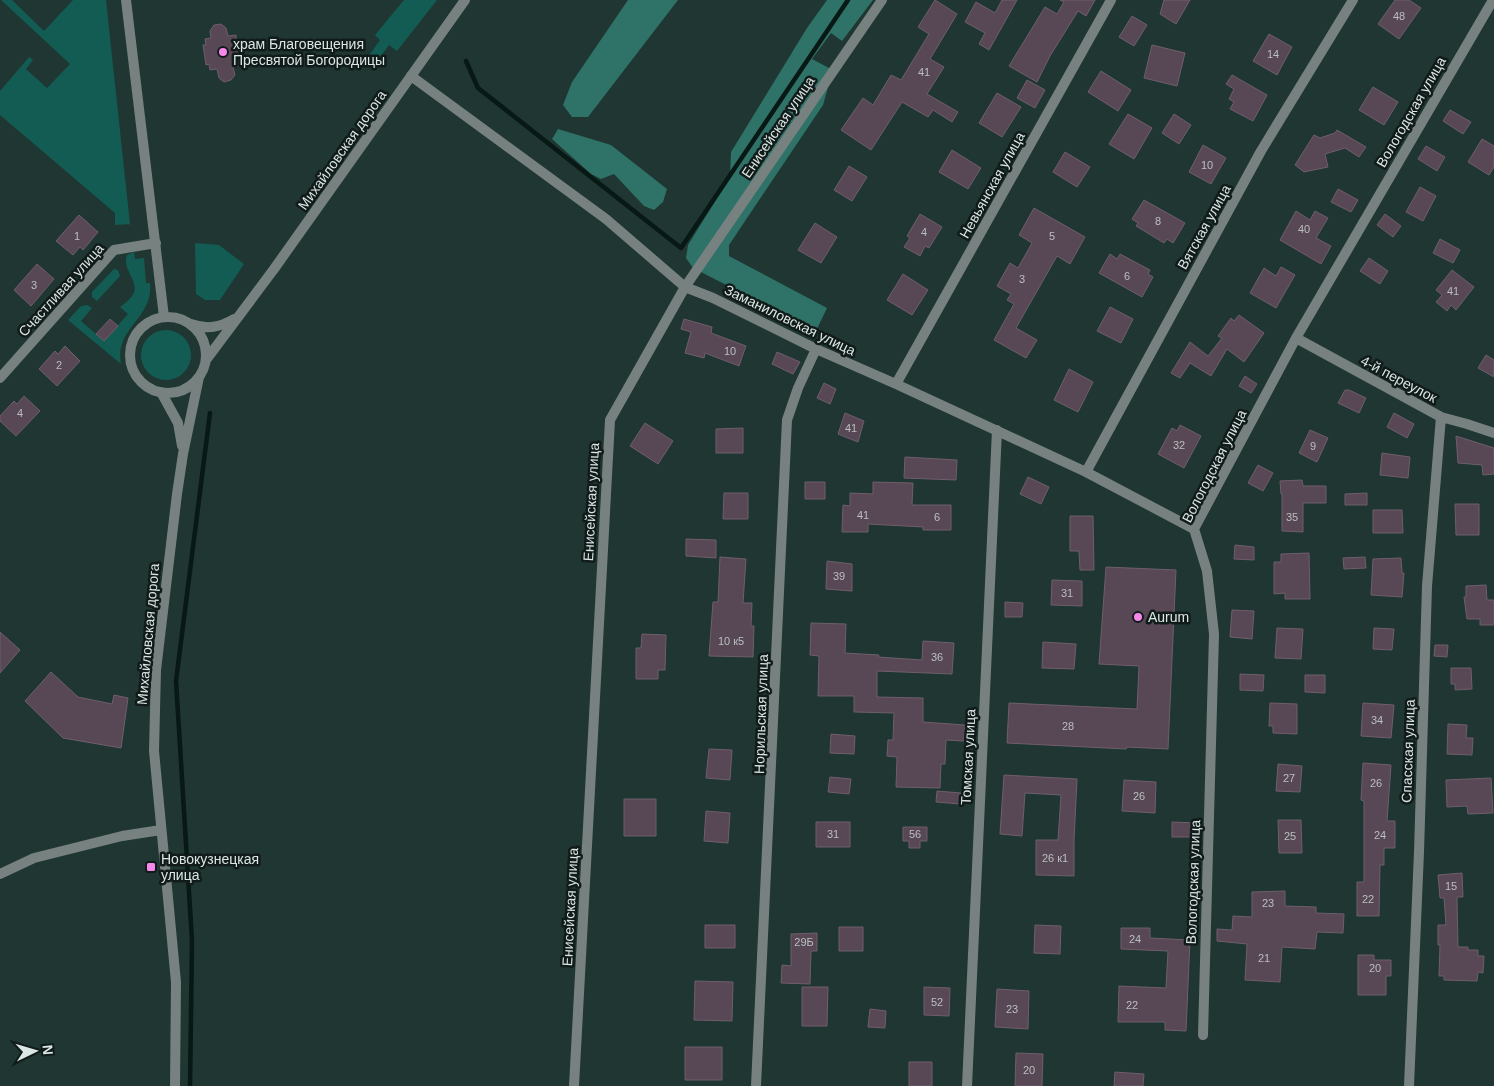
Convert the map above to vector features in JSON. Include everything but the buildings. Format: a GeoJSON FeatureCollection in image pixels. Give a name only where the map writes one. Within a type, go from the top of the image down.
{"type":"FeatureCollection","features":[{"type":"Feature","properties":{"kind":"street"},"geometry":{"type":"LineString","coordinates":[[126,0],[164,317]]}},
{"type":"Feature","properties":{"kind":"street","name":"Михайловская дорога"},"geometry":{"type":"LineString","coordinates":[[206,360],[274,269],[465,0]]}},
{"type":"Feature","properties":{"kind":"street","name":"Енисейская улица"},"geometry":{"type":"LineString","coordinates":[[574,1086],[610,420],[685,287],[882,0]]}},
{"type":"Feature","properties":{"kind":"street","name":"Невьянская улица"},"geometry":{"type":"LineString","coordinates":[[896,384],[1112,0]]}},
{"type":"Feature","properties":{"kind":"street","name":"Вятская улица"},"geometry":{"type":"LineString","coordinates":[[1086,472],[1262,151],[1354,0]]}},
{"type":"Feature","properties":{"kind":"street","name":"Вологодская улица"},"geometry":{"type":"LineString","coordinates":[[1203,1035],[1214,634],[1207,572],[1194,529],[1296,338],[1493,0]]}},
{"type":"Feature","properties":{"kind":"street","name":"Заманиловская улица"},"geometry":{"type":"LineString","coordinates":[[411,76],[606,219],[685,287],[713,298],[816,349],[1086,472],[1194,529]]}},
{"type":"Feature","properties":{"kind":"street","name":"Счастливая улица"},"geometry":{"type":"LineString","coordinates":[[0,378],[114,250],[156,243]]}},
{"type":"Feature","properties":{"kind":"street","name":"Михайловская дорога"},"geometry":{"type":"LineString","coordinates":[[190,324],[200,328],[217,327],[239,315]]}},
{"type":"Feature","properties":{"kind":"street"},"geometry":{"type":"LineString","coordinates":[[164,317],[175,318],[190,324],[201,336],[206,352],[206,360],[199,377],[191,385],[171,393],[160,392],[144,385],[133,370],[130,352],[132,343],[141,328],[149,322],[164,317]]}},
{"type":"Feature","properties":{"kind":"street","name":"4-й переулок"},"geometry":{"type":"LineString","coordinates":[[1296,338],[1442,417],[1494,433]]}},
{"type":"Feature","properties":{"kind":"street","name":"Норильская улица"},"geometry":{"type":"LineString","coordinates":[[756,1086],[787,420],[798,388],[816,349]]}},
{"type":"Feature","properties":{"kind":"street","name":"Михайловская дорога"},"geometry":{"type":"LineString","coordinates":[[175,1086],[176,982],[154,751],[156,670],[177,494],[199,377]]}},
{"type":"Feature","properties":{"kind":"street","name":"Михайловская дорога"},"geometry":{"type":"LineString","coordinates":[[160,392],[178,422],[183,454]]}},
{"type":"Feature","properties":{"kind":"street","name":"Спасская улица"},"geometry":{"type":"LineString","coordinates":[[1409,1086],[1427,586],[1442,417]]}},
{"type":"Feature","properties":{"kind":"street","name":"Томская улица"},"geometry":{"type":"LineString","coordinates":[[966,1086],[997,430]]}},
{"type":"Feature","properties":{"kind":"street"},"geometry":{"type":"LineString","coordinates":[[0,874],[34,858],[122,836],[161,830]]}},
{"type":"Feature","properties":{"kind":"green space"},"geometry":{"type":"Polygon","coordinates":[[[1,0],[12,0],[44,31],[73,0],[106,0],[130,224],[115,225],[115,213],[0,115],[0,91],[29,57],[33,60],[26,69],[47,88],[70,64],[1,0]]]}},
{"type":"Feature","properties":{"kind":"green space"},"geometry":{"type":"Polygon","coordinates":[[[404,0],[437,0],[397,51],[389,45],[378,60],[370,54],[380,40],[375,35],[404,0]]]}},
{"type":"Feature","properties":{"kind":"green space"},"geometry":{"type":"Polygon","coordinates":[[[628,0],[678,0],[588,117],[572,117],[563,105],[572,82],[628,0]]]}},
{"type":"Feature","properties":{"kind":"green space"},"geometry":{"type":"Polygon","coordinates":[[[827,0],[873,0],[842,41],[831,33],[812,59],[831,69],[831,77],[823,105],[729,245],[729,256],[827,308],[816,331],[693,268],[686,258],[688,245],[730,177],[731,152],[807,28],[827,0]]]}},
{"type":"Feature","properties":{"kind":"green space"},"geometry":{"type":"Polygon","coordinates":[[[558,129],[611,145],[667,189],[663,202],[654,210],[644,206],[614,174],[601,179],[591,174],[552,139],[558,129]]]}},
{"type":"Feature","properties":{"kind":"green space"},"geometry":{"type":"Polygon","coordinates":[[[195,243],[219,245],[244,264],[220,300],[205,300],[196,294],[195,243]]]}},
{"type":"Feature","properties":{"kind":"green space"},"geometry":{"type":"Polygon","coordinates":[[[134,252],[135,259],[144,258],[146,283],[150,283],[150,295],[141,315],[123,341],[120,351],[121,364],[68,320],[81,306],[87,305],[92,308],[81,321],[104,341],[128,314],[120,307],[131,297],[134,291],[135,286],[126,261],[127,255],[134,252]]]}},
{"type":"Feature","properties":{"kind":"green space"},"geometry":{"type":"Polygon","coordinates":[[[114,269],[118,270],[120,276],[97,301],[92,297],[92,292],[114,269]]]}},
{"type":"Feature","properties":{"kind":"green space"},"geometry":{"type":"Polygon","coordinates":[[[171,330],[184,337],[190,345],[190,365],[184,373],[176,379],[161,380],[148,373],[142,365],[141,350],[148,337],[156,331],[171,330]]]}},
{"type":"Feature","properties":{"kind":"waterway"},"geometry":{"type":"LineString","coordinates":[[466,61],[478,88],[681,248],[848,0]]}},
{"type":"Feature","properties":{"kind":"waterway"},"geometry":{"type":"LineString","coordinates":[[190,1086],[192,941],[176,681],[210,413]]}},
{"type":"Feature","properties":{"kind":"place","name":"храм Благовещения Пресвятой Богородицы"},"geometry":{"type":"Point","coordinates":[223,52]}},
{"type":"Feature","properties":{"kind":"place","name":"Aurum"},"geometry":{"type":"Point","coordinates":[1138,617]}},
{"type":"Feature","properties":{"kind":"place","name":"Новокузнецкая улица"},"geometry":{"type":"Point","coordinates":[151,867]}}]}
